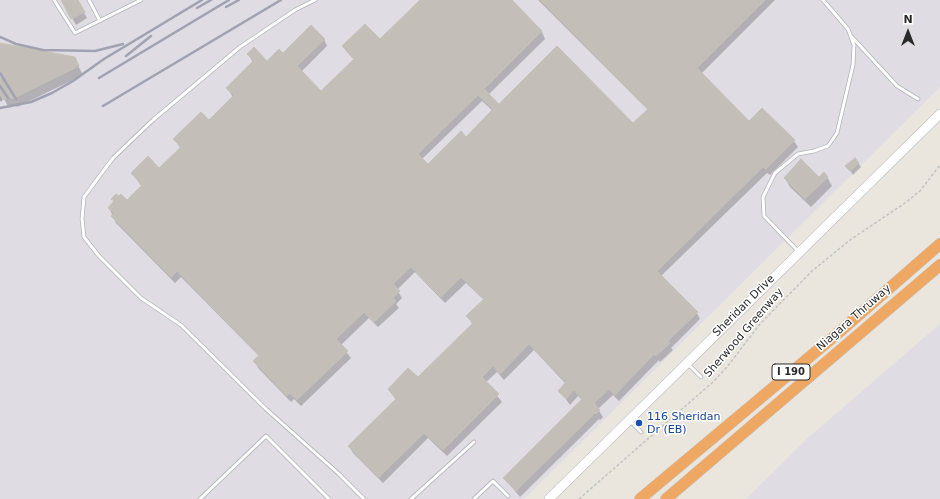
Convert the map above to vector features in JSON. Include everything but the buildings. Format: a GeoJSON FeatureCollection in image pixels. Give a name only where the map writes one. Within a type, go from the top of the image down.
{"type":"FeatureCollection","features":[{"type":"Feature","properties":{"kind":"highway","name":"Niagara Thruway"},"geometry":{"type":"LineString","coordinates":[[640,499],[837,334],[940,244]]}},
{"type":"Feature","properties":{"kind":"highway","name":"Niagara Thruway"},"geometry":{"type":"LineString","coordinates":[[666,499],[940,265]]}},
{"type":"Feature","properties":{"kind":"main road","name":"Sheridan Drive"},"geometry":{"type":"LineString","coordinates":[[549,499],[940,114]]}},
{"type":"Feature","properties":{"kind":"lane"},"geometry":{"type":"LineString","coordinates":[[54,0],[75,33],[134,2],[141,0]]}},
{"type":"Feature","properties":{"kind":"lane"},"geometry":{"type":"LineString","coordinates":[[89,0],[100,21]]}},
{"type":"Feature","properties":{"kind":"lane"},"geometry":{"type":"LineString","coordinates":[[315,0],[295,10],[240,47],[153,120],[114,158],[84,197],[82,219],[84,237],[99,256],[136,292],[181,325],[266,409],[339,474],[364,499]]}},
{"type":"Feature","properties":{"kind":"lane"},"geometry":{"type":"LineString","coordinates":[[799,252],[764,216],[763,197],[775,173],[798,154],[814,151],[828,146],[837,133],[853,65],[854,45],[848,29],[823,0]]}},
{"type":"Feature","properties":{"kind":"lane"},"geometry":{"type":"LineString","coordinates":[[849,34],[897,86],[918,100]]}},
{"type":"Feature","properties":{"kind":"lane"},"geometry":{"type":"LineString","coordinates":[[687,363],[701,377]]}},
{"type":"Feature","properties":{"kind":"lane"},"geometry":{"type":"LineString","coordinates":[[629,420],[641,432]]}},
{"type":"Feature","properties":{"kind":"lane"},"geometry":{"type":"LineString","coordinates":[[200,499],[266,436],[329,499]]}},
{"type":"Feature","properties":{"kind":"lane"},"geometry":{"type":"LineString","coordinates":[[410,499],[474,442]]}},
{"type":"Feature","properties":{"kind":"lane"},"geometry":{"type":"LineString","coordinates":[[474,499],[493,481],[508,496]]}},
{"type":"Feature","properties":{"kind":"path","name":"Sherwood Greenway"},"geometry":{"type":"LineString","coordinates":[[579,499],[713,382],[727,367],[760,324],[812,271],[850,240],[905,203],[920,191],[940,165]]}},
{"type":"Feature","properties":{"kind":"shaded area"},"geometry":{"type":"Polygon","coordinates":[[[0,0],[940,0],[940,87],[524,499],[0,499],[0,0]]]}},
{"type":"Feature","properties":{"kind":"shaded area"},"geometry":{"type":"Polygon","coordinates":[[[940,324],[940,499],[746,499],[810,436],[940,324]]]}},
{"type":"Feature","properties":{"kind":"railway"},"geometry":{"type":"LineString","coordinates":[[0,108],[31,102],[52,93],[73,81],[104,59],[202,0]]}},
{"type":"Feature","properties":{"kind":"railway"},"geometry":{"type":"LineString","coordinates":[[197,8],[211,0]]}},
{"type":"Feature","properties":{"kind":"railway"},"geometry":{"type":"LineString","coordinates":[[99,78],[229,0]]}},
{"type":"Feature","properties":{"kind":"railway"},"geometry":{"type":"LineString","coordinates":[[226,7],[239,0]]}},
{"type":"Feature","properties":{"kind":"railway"},"geometry":{"type":"LineString","coordinates":[[103,106],[281,0]]}},
{"type":"Feature","properties":{"kind":"railway"},"geometry":{"type":"LineString","coordinates":[[126,56],[151,36]]}},
{"type":"Feature","properties":{"kind":"railway"},"geometry":{"type":"LineString","coordinates":[[0,37],[16,44],[43,50],[95,51],[123,44]]}},
{"type":"Feature","properties":{"kind":"railway"},"geometry":{"type":"LineString","coordinates":[[0,73],[16,99]]}},
{"type":"Feature","properties":{"kind":"railway"},"geometry":{"type":"LineString","coordinates":[[0,86],[8,98]]}},
{"type":"Feature","properties":{"kind":"place","name":"116 Sheridan Dr (EB)"},"geometry":{"type":"Point","coordinates":[639,423]}}]}
